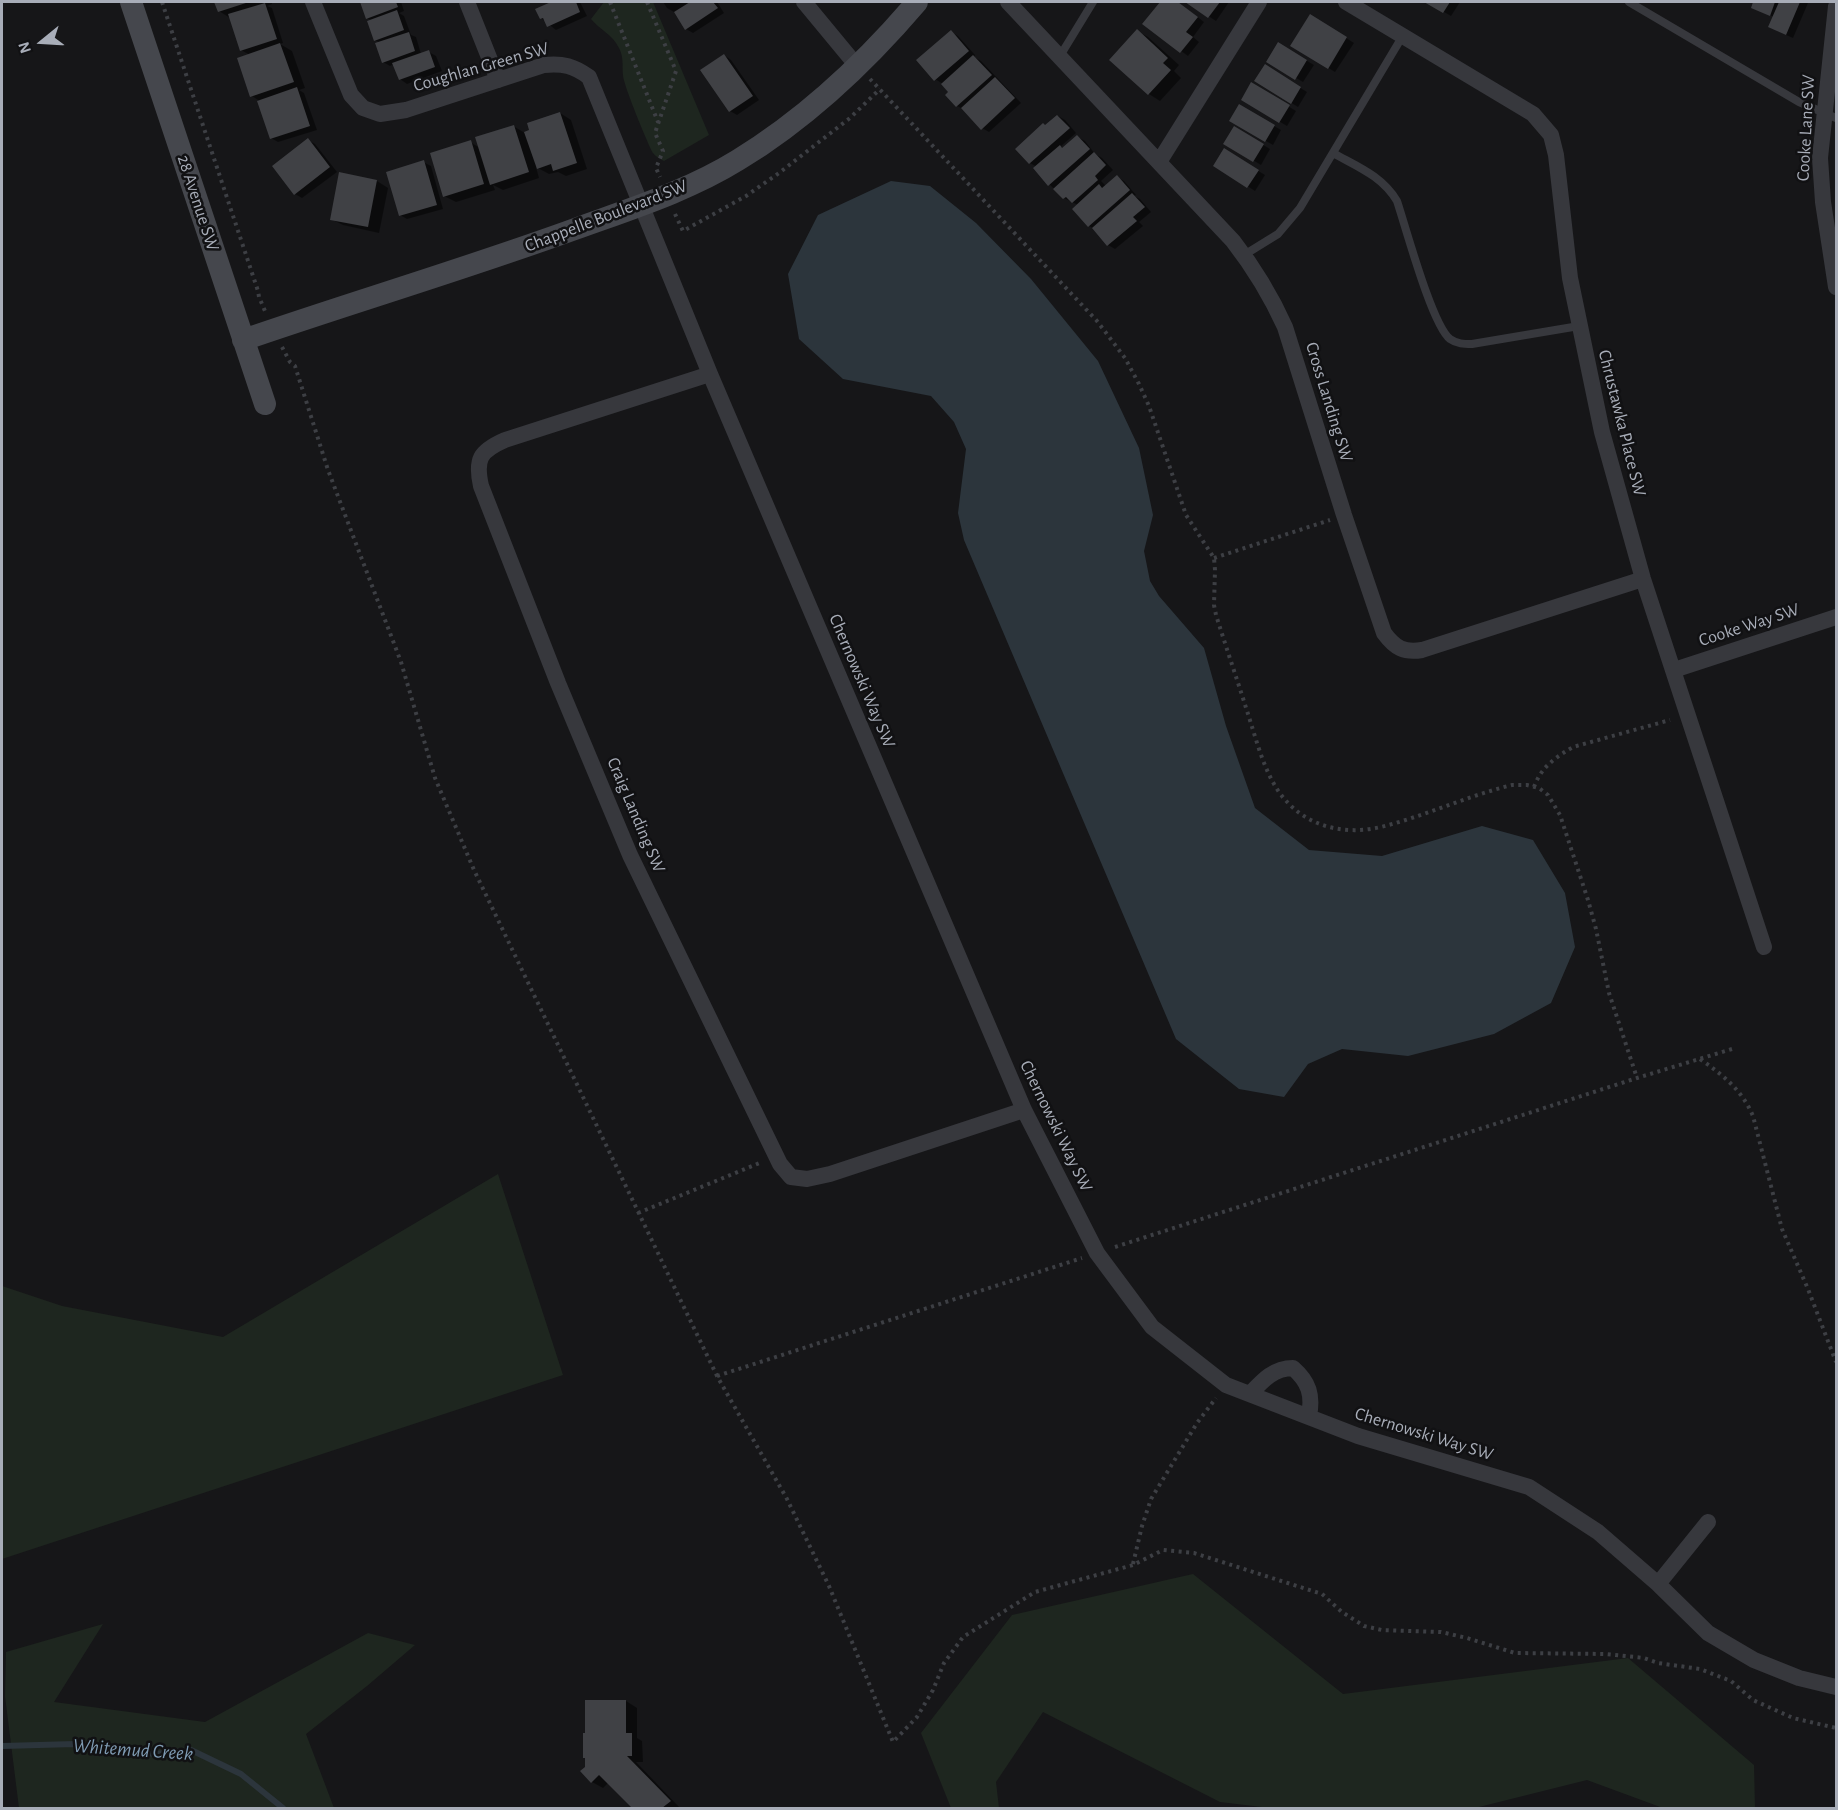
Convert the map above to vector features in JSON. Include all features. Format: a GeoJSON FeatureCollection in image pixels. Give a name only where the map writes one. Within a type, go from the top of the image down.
{"type":"FeatureCollection","features":[{"type":"Feature","properties":{"kind":"street","name":"28 Avenue SW"},"geometry":{"type":"LineString","coordinates":[[131,2],[265,404]]}},
{"type":"Feature","properties":{"kind":"street","name":"Coughlan Green SW"},"geometry":{"type":"LineString","coordinates":[[313,2],[351,95],[363,108],[380,114],[393,113],[544,66],[559,63],[577,68],[589,77],[640,205]]}},
{"type":"Feature","properties":{"kind":"street"},"geometry":{"type":"LineString","coordinates":[[467,2],[498,80]]}},
{"type":"Feature","properties":{"kind":"street"},"geometry":{"type":"LineString","coordinates":[[804,2],[857,66]]}},
{"type":"Feature","properties":{"kind":"street","name":"Chappelle Boulevard SW"},"geometry":{"type":"LineString","coordinates":[[243,340],[495,258],[701,180],[778,134],[830,93],[890,33],[917,2]]}},
{"type":"Feature","properties":{"kind":"street","name":"Cross Landing SW"},"geometry":{"type":"LineString","coordinates":[[1008,2],[1244,255],[1274,302],[1285,327],[1384,633],[1399,649],[1411,652],[1422,650],[1643,579]]}},
{"type":"Feature","properties":{"kind":"street"},"geometry":{"type":"LineString","coordinates":[[1159,162],[1259,2]]}},
{"type":"Feature","properties":{"kind":"street","name":"Chrustawka Place SW"},"geometry":{"type":"LineString","coordinates":[[1346,2],[1533,114],[1551,135],[1556,155],[1570,278],[1602,432],[1643,579],[1764,947]]}},
{"type":"Feature","properties":{"kind":"street","name":"Cooke Lane SW"},"geometry":{"type":"LineString","coordinates":[[1836,6],[1830,115],[1820,158],[1823,202],[1836,287]]}},
{"type":"Feature","properties":{"kind":"street","name":"Chernowski Way SW"},"geometry":{"type":"LineString","coordinates":[[640,205],[1024,1110],[1097,1253],[1152,1327],[1226,1385],[1358,1436],[1529,1487],[1598,1532],[1658,1584],[1708,1634],[1754,1660],[1799,1678],[1836,1687]]}},
{"type":"Feature","properties":{"kind":"street","name":"Craig Landing SW"},"geometry":{"type":"LineString","coordinates":[[710,374],[505,440],[487,448],[480,458],[478,471],[481,486],[550,662],[630,855],[776,1156],[791,1177],[807,1179],[830,1174],[1024,1110]]}},
{"type":"Feature","properties":{"kind":"street","name":"Cooke Way SW"},"geometry":{"type":"LineString","coordinates":[[1674,670],[1836,618]]}},
{"type":"Feature","properties":{"kind":"street"},"geometry":{"type":"LineString","coordinates":[[1250,1394],[1280,1368],[1293,1368],[1303,1377],[1310,1389],[1312,1402],[1310,1416]]}},
{"type":"Feature","properties":{"kind":"street"},"geometry":{"type":"LineString","coordinates":[[1658,1584],[1708,1522]]}},
{"type":"Feature","properties":{"kind":"lane"},"geometry":{"type":"LineString","coordinates":[[1060,56],[1093,2]]}},
{"type":"Feature","properties":{"kind":"lane"},"geometry":{"type":"LineString","coordinates":[[1629,2],[1799,102],[1830,115]]}},
{"type":"Feature","properties":{"kind":"lane"},"geometry":{"type":"LineString","coordinates":[[1244,255],[1278,234],[1289,223],[1402,37]]}},
{"type":"Feature","properties":{"kind":"lane"},"geometry":{"type":"LineString","coordinates":[[1333,153],[1378,177],[1391,190],[1397,201],[1436,318],[1450,339],[1460,344],[1472,344],[1579,326]]}},
{"type":"Feature","properties":{"kind":"path"},"geometry":{"type":"LineString","coordinates":[[162,2],[259,297]]}},
{"type":"Feature","properties":{"kind":"path"},"geometry":{"type":"LineString","coordinates":[[610,2],[658,123]]}},
{"type":"Feature","properties":{"kind":"path"},"geometry":{"type":"LineString","coordinates":[[647,2],[676,70],[655,133],[663,151],[656,168],[683,231],[746,196],[779,173],[850,118],[880,89]]}},
{"type":"Feature","properties":{"kind":"path"},"geometry":{"type":"LineString","coordinates":[[857,66],[1112,340],[1125,358],[1149,406],[1186,515],[1214,558],[1216,615],[1262,755],[1278,792],[1293,808],[1308,819],[1326,827],[1345,831],[1362,830],[1400,821],[1512,785],[1534,786],[1548,795],[1562,822],[1593,920],[1609,993],[1637,1078]]}},
{"type":"Feature","properties":{"kind":"path"},"geometry":{"type":"LineString","coordinates":[[290,362],[295,366],[328,470],[386,618],[439,788],[474,870],[717,1376],[787,1499],[829,1586],[893,1742],[917,1717],[933,1690],[944,1663],[963,1637],[1035,1592],[1133,1565],[1163,1550],[1194,1553],[1322,1594],[1342,1612],[1364,1626],[1383,1630],[1441,1632],[1515,1653],[1606,1654],[1644,1658],[1658,1663],[1700,1669],[1731,1681],[1753,1700],[1793,1718],[1836,1728]]}},
{"type":"Feature","properties":{"kind":"path"},"geometry":{"type":"LineString","coordinates":[[1214,558],[1344,515]]}},
{"type":"Feature","properties":{"kind":"path"},"geometry":{"type":"LineString","coordinates":[[1534,786],[1538,776],[1547,765],[1573,747],[1688,715]]}},
{"type":"Feature","properties":{"kind":"path"},"geometry":{"type":"LineString","coordinates":[[717,1376],[1732,1049]]}},
{"type":"Feature","properties":{"kind":"path"},"geometry":{"type":"LineString","coordinates":[[1700,1059],[1737,1088],[1746,1100],[1753,1116],[1782,1229],[1836,1362]]}},
{"type":"Feature","properties":{"kind":"path"},"geometry":{"type":"LineString","coordinates":[[638,1213],[776,1156]]}},
{"type":"Feature","properties":{"kind":"path"},"geometry":{"type":"LineString","coordinates":[[1133,1565],[1151,1499],[1197,1422],[1226,1385]]}},
{"type":"Feature","properties":{"kind":"shaded area"},"geometry":{"type":"Polygon","coordinates":[[[604,2],[653,2],[709,135],[664,161],[653,153],[636,114],[624,81],[619,48],[613,39],[591,19],[604,2]]]}},
{"type":"Feature","properties":{"kind":"shaded area"},"geometry":{"type":"Polygon","coordinates":[[[891,181],[930,186],[976,223],[1031,279],[1098,361],[1139,448],[1153,515],[1144,551],[1150,581],[1159,596],[1204,648],[1226,726],[1255,808],[1309,850],[1382,856],[1482,826],[1533,840],[1565,893],[1575,947],[1551,1003],[1494,1034],[1408,1056],[1342,1049],[1308,1064],[1284,1097],[1239,1089],[1176,1039],[964,540],[958,513],[966,449],[954,422],[931,396],[843,379],[799,339],[788,274],[818,215],[891,181]]]}},
{"type":"Feature","properties":{"kind":"shaded area"},"geometry":{"type":"Polygon","coordinates":[[[498,1174],[563,1375],[2,1559],[2,1286],[62,1306],[223,1337],[498,1174]]]}},
{"type":"Feature","properties":{"kind":"shaded area"},"geometry":{"type":"Polygon","coordinates":[[[1193,1574],[1343,1694],[1628,1658],[1754,1765],[1755,1808],[1663,1808],[1587,1780],[1475,1808],[1270,1808],[1220,1802],[1043,1712],[996,1782],[999,1808],[951,1808],[921,1733],[1012,1615],[1193,1574]]]}},
{"type":"Feature","properties":{"kind":"shaded area"},"geometry":{"type":"Polygon","coordinates":[[[103,1624],[54,1702],[205,1722],[368,1633],[415,1645],[306,1734],[334,1808],[19,1808],[5,1696],[6,1652],[103,1624]]]}},
{"type":"Feature","properties":{"kind":"building"},"geometry":{"type":"Polygon","coordinates":[[[214,2],[249,2],[218,12],[214,2]]]}},
{"type":"Feature","properties":{"kind":"building"},"geometry":{"type":"Polygon","coordinates":[[[360,2],[396,2],[398,7],[366,19],[360,2]]]}},
{"type":"Feature","properties":{"kind":"building"},"geometry":{"type":"Polygon","coordinates":[[[551,2],[576,2],[580,12],[547,27],[535,9],[551,2]]]}},
{"type":"Feature","properties":{"kind":"building"},"geometry":{"type":"Polygon","coordinates":[[[690,2],[713,2],[718,8],[685,30],[674,12],[690,2]]]}},
{"type":"Feature","properties":{"kind":"building"},"geometry":{"type":"Polygon","coordinates":[[[1160,2],[1178,2],[1198,17],[1186,32],[1193,37],[1180,53],[1142,24],[1160,2]]]}},
{"type":"Feature","properties":{"kind":"building"},"geometry":{"type":"Polygon","coordinates":[[[1185,2],[1220,2],[1208,18],[1185,2]]]}},
{"type":"Feature","properties":{"kind":"building"},"geometry":{"type":"Polygon","coordinates":[[[1424,2],[1450,2],[1443,13],[1424,2]]]}},
{"type":"Feature","properties":{"kind":"building"},"geometry":{"type":"Polygon","coordinates":[[[1753,2],[1775,2],[1770,16],[1751,8],[1753,2]]]}},
{"type":"Feature","properties":{"kind":"building"},"geometry":{"type":"Polygon","coordinates":[[[1779,2],[1800,2],[1786,35],[1768,27],[1779,2]]]}},
{"type":"Feature","properties":{"kind":"building"},"geometry":{"type":"Polygon","coordinates":[[[265,3],[277,39],[240,51],[228,14],[265,3]]]}},
{"type":"Feature","properties":{"kind":"building"},"geometry":{"type":"Polygon","coordinates":[[[397,10],[404,30],[374,41],[367,21],[397,10]]]}},
{"type":"Feature","properties":{"kind":"building"},"geometry":{"type":"Polygon","coordinates":[[[1310,14],[1347,37],[1328,69],[1290,46],[1310,14]]]}},
{"type":"Feature","properties":{"kind":"building"},"geometry":{"type":"Polygon","coordinates":[[[1137,29],[1168,58],[1163,63],[1171,70],[1148,95],[1109,60],[1137,29]]]}},
{"type":"Feature","properties":{"kind":"building"},"geometry":{"type":"Polygon","coordinates":[[[951,30],[969,51],[934,81],[916,60],[951,30]]]}},
{"type":"Feature","properties":{"kind":"building"},"geometry":{"type":"Polygon","coordinates":[[[409,32],[415,51],[382,63],[375,43],[409,32]]]}},
{"type":"Feature","properties":{"kind":"building"},"geometry":{"type":"Polygon","coordinates":[[[1278,42],[1307,60],[1295,80],[1266,62],[1278,42]]]}},
{"type":"Feature","properties":{"kind":"building"},"geometry":{"type":"Polygon","coordinates":[[[280,43],[294,82],[250,97],[237,58],[280,43]]]}},
{"type":"Feature","properties":{"kind":"building"},"geometry":{"type":"Polygon","coordinates":[[[429,50],[435,67],[399,80],[392,63],[429,50]]]}},
{"type":"Feature","properties":{"kind":"building"},"geometry":{"type":"Polygon","coordinates":[[[724,54],[753,96],[729,112],[700,70],[724,54]]]}},
{"type":"Feature","properties":{"kind":"building"},"geometry":{"type":"Polygon","coordinates":[[[973,55],[992,75],[956,107],[945,95],[948,92],[941,84],[973,55]]]}},
{"type":"Feature","properties":{"kind":"building"},"geometry":{"type":"Polygon","coordinates":[[[1265,64],[1301,87],[1291,104],[1254,81],[1265,64]]]}},
{"type":"Feature","properties":{"kind":"building"},"geometry":{"type":"Polygon","coordinates":[[[995,77],[1015,98],[981,130],[961,108],[995,77]]]}},
{"type":"Feature","properties":{"kind":"building"},"geometry":{"type":"Polygon","coordinates":[[[1251,82],[1290,105],[1279,123],[1241,100],[1251,82]]]}},
{"type":"Feature","properties":{"kind":"building"},"geometry":{"type":"Polygon","coordinates":[[[297,87],[310,126],[270,139],[257,101],[297,87]]]}},
{"type":"Feature","properties":{"kind":"building"},"geometry":{"type":"Polygon","coordinates":[[[1239,104],[1275,125],[1265,142],[1229,121],[1239,104]]]}},
{"type":"Feature","properties":{"kind":"building"},"geometry":{"type":"Polygon","coordinates":[[[560,112],[577,163],[553,171],[551,164],[537,169],[524,132],[529,130],[527,123],[560,112]]]}},
{"type":"Feature","properties":{"kind":"building"},"geometry":{"type":"Polygon","coordinates":[[[1057,115],[1070,128],[1029,164],[1015,149],[1043,123],[1045,125],[1057,115]]]}},
{"type":"Feature","properties":{"kind":"building"},"geometry":{"type":"Polygon","coordinates":[[[514,125],[529,172],[490,185],[475,137],[514,125]]]}},
{"type":"Feature","properties":{"kind":"building"},"geometry":{"type":"Polygon","coordinates":[[[1234,126],[1264,144],[1253,162],[1223,144],[1234,126]]]}},
{"type":"Feature","properties":{"kind":"building"},"geometry":{"type":"Polygon","coordinates":[[[1077,135],[1090,149],[1048,186],[1033,168],[1060,145],[1062,148],[1077,135]]]}},
{"type":"Feature","properties":{"kind":"building"},"geometry":{"type":"Polygon","coordinates":[[[308,138],[330,167],[294,195],[272,166],[308,138]]]}},
{"type":"Feature","properties":{"kind":"building"},"geometry":{"type":"Polygon","coordinates":[[[471,140],[484,184],[443,197],[430,153],[471,140]]]}},
{"type":"Feature","properties":{"kind":"building"},"geometry":{"type":"Polygon","coordinates":[[[1224,148],[1259,170],[1247,188],[1213,166],[1224,148]]]}},
{"type":"Feature","properties":{"kind":"building"},"geometry":{"type":"Polygon","coordinates":[[[1094,152],[1106,165],[1095,176],[1098,180],[1072,203],[1066,197],[1063,199],[1053,189],[1094,152]]]}},
{"type":"Feature","properties":{"kind":"building"},"geometry":{"type":"Polygon","coordinates":[[[424,160],[437,205],[399,216],[386,172],[424,160]]]}},
{"type":"Feature","properties":{"kind":"building"},"geometry":{"type":"Polygon","coordinates":[[[339,172],[377,180],[368,227],[330,220],[339,172]]]}},
{"type":"Feature","properties":{"kind":"building"},"geometry":{"type":"Polygon","coordinates":[[[1117,175],[1130,190],[1088,227],[1072,209],[1099,184],[1102,188],[1117,175]]]}},
{"type":"Feature","properties":{"kind":"building"},"geometry":{"type":"Polygon","coordinates":[[[1132,193],[1145,207],[1133,217],[1137,221],[1107,246],[1092,228],[1132,193]]]}},
{"type":"Feature","properties":{"kind":"building"},"geometry":{"type":"Polygon","coordinates":[[[585,1700],[626,1700],[626,1733],[632,1733],[632,1756],[627,1756],[671,1801],[662,1808],[632,1808],[599,1775],[591,1783],[580,1771],[585,1767],[583,1733],[585,1733],[585,1700]]]}},
{"type":"Feature","properties":{"kind":"waterway","name":"Whitemud Creek"},"geometry":{"type":"LineString","coordinates":[[2,1746],[75,1744],[155,1754],[191,1750],[241,1774],[283,1808]]}}]}
